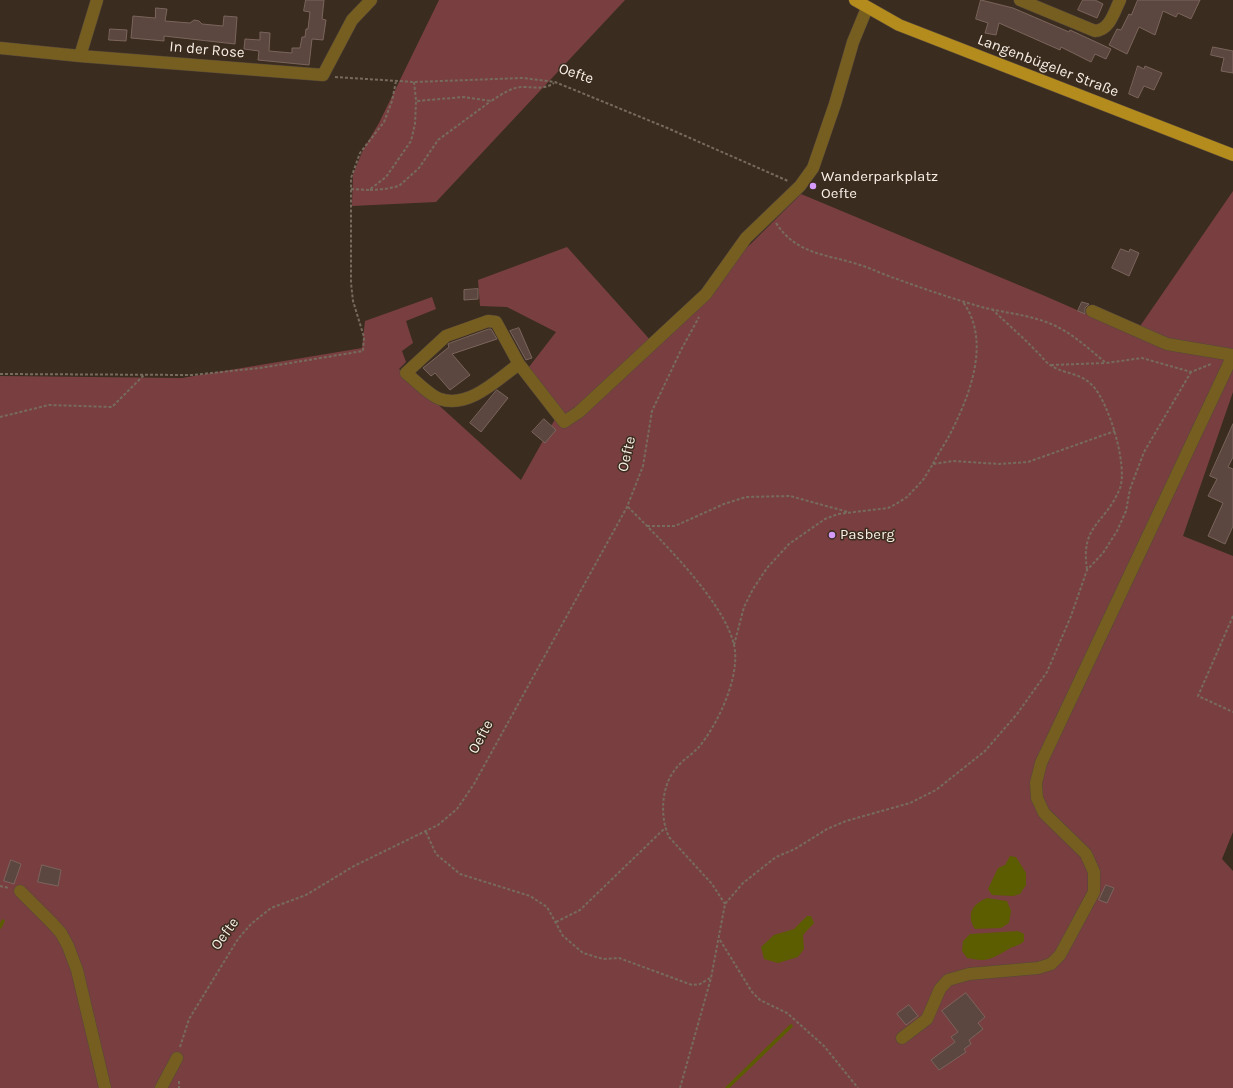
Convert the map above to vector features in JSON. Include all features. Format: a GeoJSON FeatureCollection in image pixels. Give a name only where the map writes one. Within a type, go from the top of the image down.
{"type":"FeatureCollection","features":[{"type":"Feature","properties":{"kind":"main road","name":"Langenbügeler Straße"},"geometry":{"type":"LineString","coordinates":[[855,0],[899,25],[1233,156]]}},
{"type":"Feature","properties":{"kind":"street"},"geometry":{"type":"LineString","coordinates":[[80,56],[97,0]]}},
{"type":"Feature","properties":{"kind":"street"},"geometry":{"type":"LineString","coordinates":[[1020,0],[1095,30],[1100,30],[1107,25],[1120,0]]}},
{"type":"Feature","properties":{"kind":"street"},"geometry":{"type":"LineString","coordinates":[[323,76],[352,20],[364,2]]}},
{"type":"Feature","properties":{"kind":"street"},"geometry":{"type":"LineString","coordinates":[[519,364],[477,394],[461,401],[440,399],[406,373],[446,336],[488,321],[496,322],[519,364],[564,422],[579,412],[706,294],[746,238],[800,186],[813,168],[835,104],[853,42],[867,8]]}},
{"type":"Feature","properties":{"kind":"street","name":"In der Rose"},"geometry":{"type":"LineString","coordinates":[[0,48],[323,76]]}},
{"type":"Feature","properties":{"kind":"street"},"geometry":{"type":"LineString","coordinates":[[902,1038],[927,1019],[940,989],[948,980],[968,974],[1038,968],[1051,964],[1060,955],[1094,892],[1094,872],[1086,854],[1044,813],[1037,798],[1036,783],[1041,763],[1233,355],[1167,344],[1092,311]]}},
{"type":"Feature","properties":{"kind":"street"},"geometry":{"type":"LineString","coordinates":[[20,891],[61,933],[68,946],[77,970],[105,1088]]}},
{"type":"Feature","properties":{"kind":"street"},"geometry":{"type":"LineString","coordinates":[[161,1088],[177,1058]]}},
{"type":"Feature","properties":{"kind":"path","name":"Oefte"},"geometry":{"type":"LineString","coordinates":[[323,76],[414,82],[508,78],[555,82],[665,127],[800,186]]}},
{"type":"Feature","properties":{"kind":"path"},"geometry":{"type":"LineString","coordinates":[[0,374],[192,375],[226,372],[363,351],[364,337],[353,301],[351,283],[351,190],[354,166],[360,153],[384,122],[389,112],[396,81]]}},
{"type":"Feature","properties":{"kind":"path"},"geometry":{"type":"LineString","coordinates":[[369,190],[386,177],[411,140],[415,124],[416,101],[414,82]]}},
{"type":"Feature","properties":{"kind":"path"},"geometry":{"type":"LineString","coordinates":[[351,190],[385,189],[399,186],[419,168],[438,140],[491,101],[511,90],[523,87],[542,89],[555,82]]}},
{"type":"Feature","properties":{"kind":"path"},"geometry":{"type":"LineString","coordinates":[[416,101],[464,97],[491,101]]}},
{"type":"Feature","properties":{"kind":"path"},"geometry":{"type":"LineString","coordinates":[[772,214],[784,234],[796,244],[812,252],[858,264],[963,302],[1053,324],[1106,362]]}},
{"type":"Feature","properties":{"kind":"path"},"geometry":{"type":"LineString","coordinates":[[726,904],[712,884],[669,837],[665,828],[663,801],[666,785],[674,771],[698,747],[718,718],[726,700],[734,668],[734,645],[744,607],[753,589],[780,553],[789,544],[825,519],[849,512],[888,508],[907,497],[924,480],[958,414],[967,393],[976,362],[975,327],[971,313],[963,302]]}},
{"type":"Feature","properties":{"kind":"path"},"geometry":{"type":"LineString","coordinates":[[680,1088],[711,978],[720,940],[726,904],[743,883],[776,858],[795,849],[827,829],[846,821],[910,803],[936,790],[985,751],[1017,714],[1047,672],[1071,616],[1087,570],[1086,544],[1090,530],[1116,498],[1121,486],[1119,448],[1115,431],[1103,400],[1092,385],[1080,376],[1049,365],[991,308]]}},
{"type":"Feature","properties":{"kind":"path","name":"Oefte"},"geometry":{"type":"LineString","coordinates":[[177,1058],[189,1019],[238,939],[251,924],[271,908],[306,894],[354,866],[426,832],[457,809],[474,784],[501,733],[565,622],[627,507],[643,466],[652,411],[681,350],[701,313]]}},
{"type":"Feature","properties":{"kind":"path"},"geometry":{"type":"LineString","coordinates":[[1049,365],[1106,362],[1142,358],[1191,372],[1144,452],[1130,489],[1126,511],[1117,531],[1102,553],[1087,570]]}},
{"type":"Feature","properties":{"kind":"path"},"geometry":{"type":"LineString","coordinates":[[0,417],[49,405],[112,407],[144,375]]}},
{"type":"Feature","properties":{"kind":"path"},"geometry":{"type":"LineString","coordinates":[[933,464],[953,461],[999,464],[1028,462],[1115,431]]}},
{"type":"Feature","properties":{"kind":"path"},"geometry":{"type":"LineString","coordinates":[[647,526],[676,526],[724,504],[746,497],[790,496],[849,512]]}},
{"type":"Feature","properties":{"kind":"path"},"geometry":{"type":"LineString","coordinates":[[627,507],[682,563],[723,616],[734,645]]}},
{"type":"Feature","properties":{"kind":"path"},"geometry":{"type":"LineString","coordinates":[[1233,616],[1198,696],[1233,712]]}},
{"type":"Feature","properties":{"kind":"path"},"geometry":{"type":"LineString","coordinates":[[556,922],[580,910],[665,828]]}},
{"type":"Feature","properties":{"kind":"path"},"geometry":{"type":"LineString","coordinates":[[426,832],[436,854],[460,874],[530,896],[547,907],[563,936],[583,953],[603,959],[619,958],[692,985],[700,984],[711,978]]}},
{"type":"Feature","properties":{"kind":"path"},"geometry":{"type":"LineString","coordinates":[[720,940],[752,992],[760,1000],[787,1013],[824,1046],[858,1088]]}},
{"type":"Feature","properties":{"kind":"shaded area"},"geometry":{"type":"Polygon","coordinates":[[[439,0],[625,0],[436,202],[352,206],[353,174],[363,150],[379,123],[439,0]]]}},
{"type":"Feature","properties":{"kind":"shaded area"},"geometry":{"type":"Polygon","coordinates":[[[1233,191],[1233,392],[1183,536],[1233,556],[1233,832],[1222,859],[1233,871],[1233,1088],[0,1088],[0,376],[182,378],[362,348],[365,321],[432,297],[436,309],[406,321],[413,343],[402,351],[406,362],[399,369],[521,480],[559,412],[529,367],[556,332],[507,307],[480,306],[478,280],[567,247],[652,342],[801,194],[1045,296],[1134,335],[1233,191]]]}},
{"type":"Feature","properties":{"kind":"shaded area"},"geometry":{"type":"Polygon","coordinates":[[[1010,856],[1016,857],[1026,873],[1026,885],[1020,894],[1013,896],[992,895],[988,889],[998,868],[1005,865],[1010,856]]]}},
{"type":"Feature","properties":{"kind":"shaded area"},"geometry":{"type":"Polygon","coordinates":[[[987,898],[1007,901],[1011,911],[1009,923],[1001,928],[975,929],[971,919],[972,910],[978,903],[987,898]]]}},
{"type":"Feature","properties":{"kind":"shaded area"},"geometry":{"type":"Polygon","coordinates":[[[807,916],[811,916],[814,923],[803,935],[804,949],[798,957],[778,963],[764,959],[761,947],[774,935],[794,929],[807,916]]]}},
{"type":"Feature","properties":{"kind":"shaded area"},"geometry":{"type":"Polygon","coordinates":[[[1018,931],[1024,934],[1024,941],[992,958],[980,960],[967,958],[962,951],[963,941],[970,934],[1018,931]]]}},
{"type":"Feature","properties":{"kind":"building"},"geometry":{"type":"Polygon","coordinates":[[[306,0],[324,0],[322,19],[326,20],[323,40],[312,39],[309,65],[258,60],[259,51],[244,49],[245,39],[260,40],[260,32],[270,33],[269,51],[292,53],[292,48],[300,48],[302,37],[305,37],[306,29],[308,29],[310,12],[304,11],[306,0]]]}},
{"type":"Feature","properties":{"kind":"building"},"geometry":{"type":"Polygon","coordinates":[[[981,0],[1013,8],[1069,32],[1070,30],[1111,49],[1106,59],[1095,54],[1091,62],[1061,47],[1060,50],[999,23],[996,35],[985,33],[988,23],[976,19],[981,0]]]}},
{"type":"Feature","properties":{"kind":"building"},"geometry":{"type":"Polygon","coordinates":[[[1083,0],[1095,0],[1103,4],[1097,18],[1078,10],[1083,0]]]}},
{"type":"Feature","properties":{"kind":"building"},"geometry":{"type":"Polygon","coordinates":[[[1138,0],[1200,0],[1191,19],[1178,13],[1176,17],[1163,11],[1155,35],[1139,27],[1127,54],[1109,45],[1117,29],[1121,30],[1129,14],[1131,15],[1138,0]]]}},
{"type":"Feature","properties":{"kind":"building"},"geometry":{"type":"Polygon","coordinates":[[[156,8],[167,9],[165,21],[190,23],[194,20],[199,21],[202,24],[223,26],[224,16],[237,17],[235,44],[164,36],[164,41],[131,38],[133,16],[155,18],[156,8]]]}},
{"type":"Feature","properties":{"kind":"building"},"geometry":{"type":"Polygon","coordinates":[[[110,29],[127,30],[126,41],[109,40],[110,29]]]}},
{"type":"Feature","properties":{"kind":"building"},"geometry":{"type":"Polygon","coordinates":[[[1213,47],[1233,51],[1233,73],[1221,71],[1224,58],[1211,55],[1213,47]]]}},
{"type":"Feature","properties":{"kind":"building"},"geometry":{"type":"Polygon","coordinates":[[[1138,66],[1144,69],[1145,66],[1162,73],[1154,90],[1144,86],[1138,98],[1129,94],[1138,66]]]}},
{"type":"Feature","properties":{"kind":"building"},"geometry":{"type":"Polygon","coordinates":[[[1121,249],[1129,252],[1130,249],[1139,253],[1129,276],[1112,268],[1121,249]]]}},
{"type":"Feature","properties":{"kind":"building"},"geometry":{"type":"Polygon","coordinates":[[[478,289],[478,299],[464,300],[464,290],[478,289]]]}},
{"type":"Feature","properties":{"kind":"building"},"geometry":{"type":"Polygon","coordinates":[[[1082,302],[1089,304],[1085,308],[1085,314],[1078,311],[1082,302]]]}},
{"type":"Feature","properties":{"kind":"building"},"geometry":{"type":"Polygon","coordinates":[[[519,328],[532,358],[526,360],[510,331],[519,328]]]}},
{"type":"Feature","properties":{"kind":"building"},"geometry":{"type":"Polygon","coordinates":[[[491,329],[497,339],[452,354],[470,375],[450,390],[435,373],[431,376],[423,368],[449,347],[448,344],[491,329]]]}},
{"type":"Feature","properties":{"kind":"building"},"geometry":{"type":"Polygon","coordinates":[[[497,390],[508,398],[481,432],[470,423],[497,390]]]}},
{"type":"Feature","properties":{"kind":"building"},"geometry":{"type":"Polygon","coordinates":[[[544,419],[556,430],[545,443],[532,432],[544,419]]]}},
{"type":"Feature","properties":{"kind":"building"},"geometry":{"type":"Polygon","coordinates":[[[1233,424],[1233,457],[1228,467],[1233,469],[1233,526],[1225,544],[1208,536],[1223,503],[1208,496],[1217,479],[1210,476],[1233,424]]]}},
{"type":"Feature","properties":{"kind":"building"},"geometry":{"type":"Polygon","coordinates":[[[11,860],[21,864],[14,884],[4,881],[11,860]]]}},
{"type":"Feature","properties":{"kind":"building"},"geometry":{"type":"Polygon","coordinates":[[[42,865],[61,870],[58,886],[38,882],[42,865]]]}},
{"type":"Feature","properties":{"kind":"building"},"geometry":{"type":"Polygon","coordinates":[[[1106,885],[1114,888],[1107,903],[1099,900],[1106,885]]]}},
{"type":"Feature","properties":{"kind":"building"},"geometry":{"type":"Polygon","coordinates":[[[966,993],[985,1017],[978,1023],[983,1029],[969,1040],[971,1044],[964,1049],[966,1052],[939,1070],[931,1060],[955,1042],[951,1037],[958,1032],[942,1011],[966,993]]]}},
{"type":"Feature","properties":{"kind":"building"},"geometry":{"type":"Polygon","coordinates":[[[909,1005],[918,1016],[906,1025],[897,1014],[909,1005]]]}},
{"type":"Feature","properties":{"kind":"waterway"},"geometry":{"type":"LineString","coordinates":[[0,927],[3,921]]}},
{"type":"Feature","properties":{"kind":"waterway"},"geometry":{"type":"LineString","coordinates":[[727,1088],[791,1026]]}},
{"type":"Feature","properties":{"kind":"place","name":"Wanderparkplatz Oefte"},"geometry":{"type":"Point","coordinates":[813,186]}},
{"type":"Feature","properties":{"kind":"place","name":"Pasberg"},"geometry":{"type":"Point","coordinates":[832,535]}}]}
